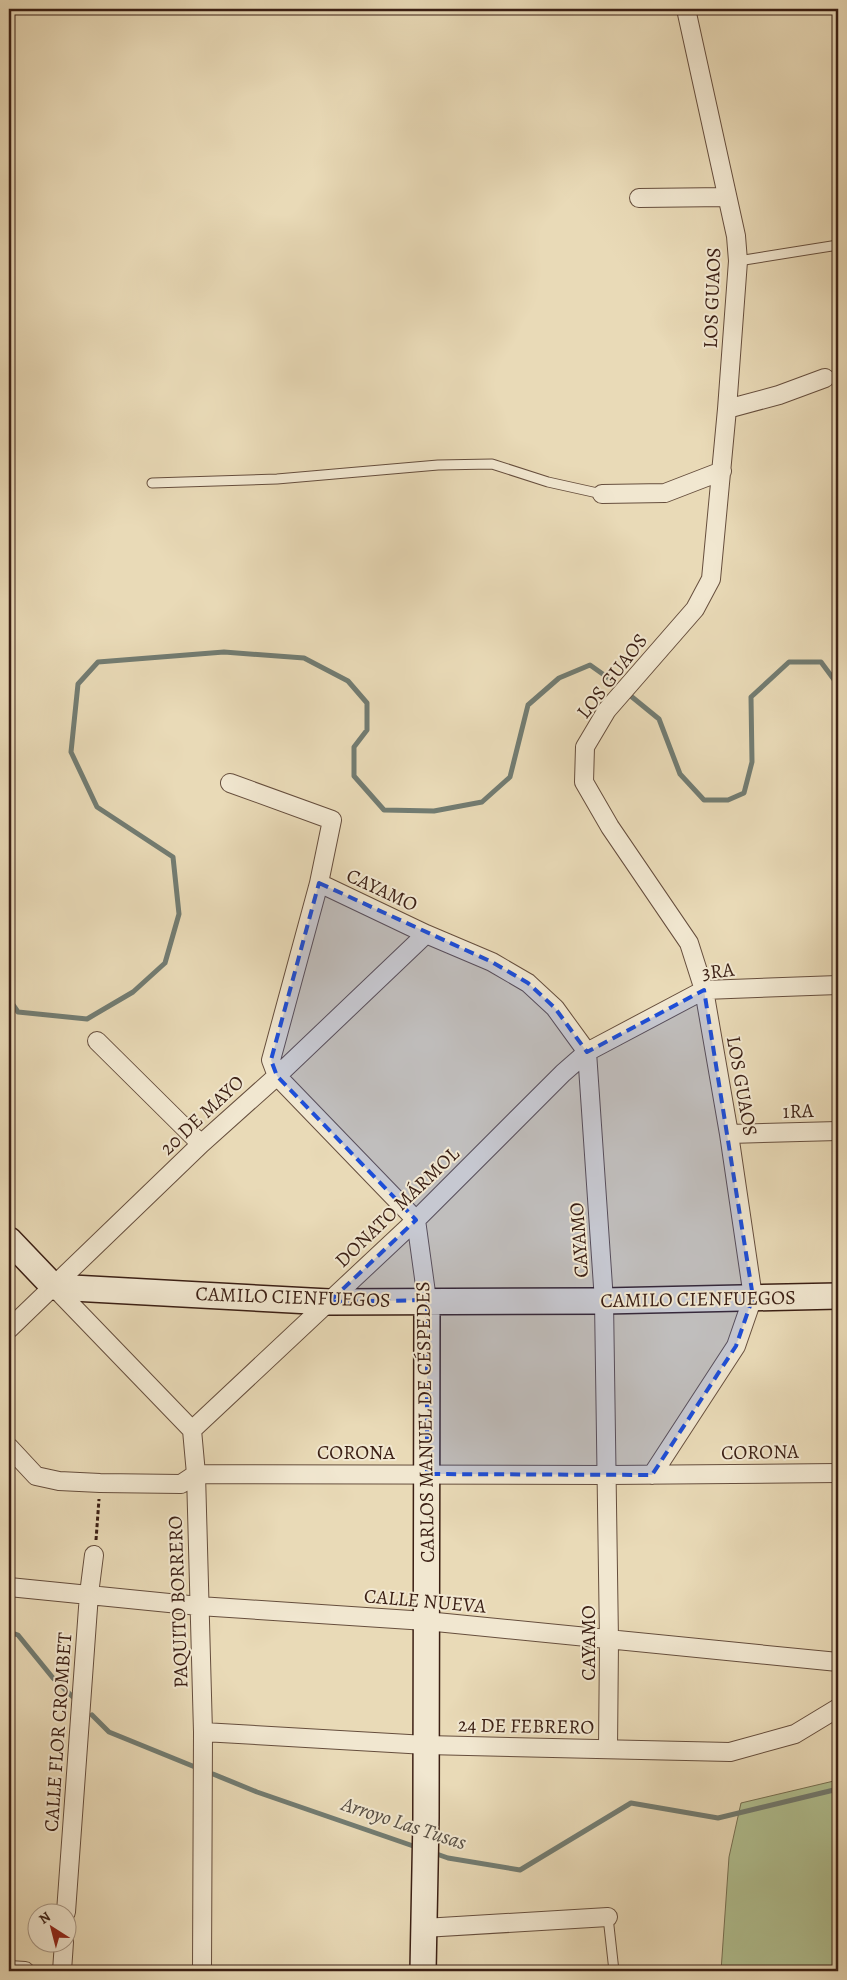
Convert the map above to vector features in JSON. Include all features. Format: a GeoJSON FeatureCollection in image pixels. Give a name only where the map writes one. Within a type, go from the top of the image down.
{"type":"FeatureCollection","features":[{"type":"Feature","properties":{"kind":"street","name":"LOS GUAOS"},"geometry":{"type":"LineString","coordinates":[[652,1475],[736,1346],[753,1297],[729,1134],[704,990],[689,943],[610,827],[584,782],[584,747],[607,710],[695,609],[711,579],[722,471],[738,261],[736,236],[686,9]]}},
{"type":"Feature","properties":{"kind":"street"},"geometry":{"type":"LineString","coordinates":[[640,198],[727,197]]}},
{"type":"Feature","properties":{"kind":"street"},"geometry":{"type":"LineString","coordinates":[[727,408],[779,395],[825,378]]}},
{"type":"Feature","properties":{"kind":"street"},"geometry":{"type":"LineString","coordinates":[[602,494],[664,493],[722,471]]}},
{"type":"Feature","properties":{"kind":"street"},"geometry":{"type":"LineString","coordinates":[[230,784],[332,820],[318,884],[271,1060],[277,1076],[416,1220]]}},
{"type":"Feature","properties":{"kind":"street","name":"CAYAMO"},"geometry":{"type":"LineString","coordinates":[[318,884],[492,962],[528,983],[555,1008],[587,1052],[604,1301],[608,1475],[608,1749]]}},
{"type":"Feature","properties":{"kind":"street","name":"20 DE MAYO"},"geometry":{"type":"LineString","coordinates":[[9,1329],[201,1144],[277,1076],[426,934]]}},
{"type":"Feature","properties":{"kind":"street","name":"3RA"},"geometry":{"type":"LineString","coordinates":[[587,1052],[704,990],[838,985]]}},
{"type":"Feature","properties":{"kind":"street"},"geometry":{"type":"LineString","coordinates":[[97,1041],[201,1144]]}},
{"type":"Feature","properties":{"kind":"street","name":"DONATO MÁRMOL"},"geometry":{"type":"LineString","coordinates":[[192,1430],[416,1220],[563,1073],[587,1052]]}},
{"type":"Feature","properties":{"kind":"street","name":"1RA"},"geometry":{"type":"LineString","coordinates":[[729,1134],[838,1131]]}},
{"type":"Feature","properties":{"kind":"street","name":"CARLOS MANUEL DE CÉSPEDES"},"geometry":{"type":"LineString","coordinates":[[416,1220],[427,1300],[424,1928]]}},
{"type":"Feature","properties":{"kind":"street"},"geometry":{"type":"LineString","coordinates":[[9,1240],[192,1430]]}},
{"type":"Feature","properties":{"kind":"street","name":"CAMILO CIENFUEGOS"},"geometry":{"type":"LineString","coordinates":[[54,1287],[329,1302],[427,1300],[604,1301],[838,1296]]}},
{"type":"Feature","properties":{"kind":"street","name":"PAQUITO BORRERO"},"geometry":{"type":"LineString","coordinates":[[192,1430],[196,1474],[203,1732],[202,1971]]}},
{"type":"Feature","properties":{"kind":"street","name":"CORONA"},"geometry":{"type":"LineString","coordinates":[[9,1447],[36,1476],[59,1481],[100,1484],[181,1484],[196,1474],[652,1475],[838,1473]]}},
{"type":"Feature","properties":{"kind":"street","name":"CALLE FLOR CROMBET"},"geometry":{"type":"LineString","coordinates":[[67,1902],[89,1594],[94,1555]]}},
{"type":"Feature","properties":{"kind":"street","name":"CALLE NUEVA"},"geometry":{"type":"LineString","coordinates":[[9,1587],[199,1606],[426,1621],[838,1662]]}},
{"type":"Feature","properties":{"kind":"street","name":"24 DE FEBRERO"},"geometry":{"type":"LineString","coordinates":[[203,1732],[426,1745],[730,1752],[795,1734],[838,1708]]}},
{"type":"Feature","properties":{"kind":"street"},"geometry":{"type":"LineString","coordinates":[[423,1971],[424,1928],[608,1917]]}},
{"type":"Feature","properties":{"kind":"street"},"geometry":{"type":"LineString","coordinates":[[62,1971],[63,1952]]}},
{"type":"Feature","properties":{"kind":"street"},"geometry":{"type":"LineString","coordinates":[[9,1970],[25,1971]]}},
{"type":"Feature","properties":{"kind":"lane"},"geometry":{"type":"LineString","coordinates":[[738,261],[838,245]]}},
{"type":"Feature","properties":{"kind":"lane"},"geometry":{"type":"LineString","coordinates":[[152,483],[277,479],[438,465],[492,464],[548,482],[602,494]]}},
{"type":"Feature","properties":{"kind":"lane"},"geometry":{"type":"LineString","coordinates":[[608,1917],[614,1971]]}},
{"type":"Feature","properties":{"kind":"path"},"geometry":{"type":"LineString","coordinates":[[94,1555],[100,1484]]}},
{"type":"Feature","properties":{"kind":"highlighted area"},"geometry":{"type":"Polygon","coordinates":[[[319,883],[492,962],[528,983],[555,1008],[587,1052],[704,990],[753,1297],[736,1346],[652,1475],[427,1474],[427,1300],[329,1302],[416,1220],[277,1076],[271,1060],[319,883]]]}},
{"type":"Feature","properties":{"kind":"green space"},"geometry":{"type":"Polygon","coordinates":[[[838,1780],[838,1971],[721,1971],[729,1857],[741,1803],[838,1780]]]}},
{"type":"Feature","properties":{"kind":"waterway"},"geometry":{"type":"LineString","coordinates":[[9,999],[18,1012],[87,1019],[133,992],[165,963],[179,914],[173,857],[97,807],[71,752],[78,684],[98,662],[224,652],[304,658],[348,681],[367,703],[367,730],[354,747],[354,776],[384,810],[434,811],[482,802],[510,777],[528,705],[559,678],[590,665],[614,682]]}},
{"type":"Feature","properties":{"kind":"waterway"},"geometry":{"type":"LineString","coordinates":[[632,697],[659,719],[680,774],[704,800],[728,800],[744,793],[752,762],[751,697],[789,662],[821,662],[838,685]]}},
{"type":"Feature","properties":{"kind":"waterway","name":"Arroyo Las Tusas"},"geometry":{"type":"LineString","coordinates":[[9,1632],[18,1635],[53,1678],[76,1700]]}},
{"type":"Feature","properties":{"kind":"waterway","name":"Arroyo Las Tusas"},"geometry":{"type":"LineString","coordinates":[[92,1715],[109,1732],[195,1767]]}},
{"type":"Feature","properties":{"kind":"waterway","name":"Arroyo Las Tusas"},"geometry":{"type":"LineString","coordinates":[[213,1774],[257,1792],[419,1848]]}},
{"type":"Feature","properties":{"kind":"waterway","name":"Arroyo Las Tusas"},"geometry":{"type":"LineString","coordinates":[[431,1852],[448,1858],[520,1870],[631,1803],[718,1818],[838,1789]]}}]}
